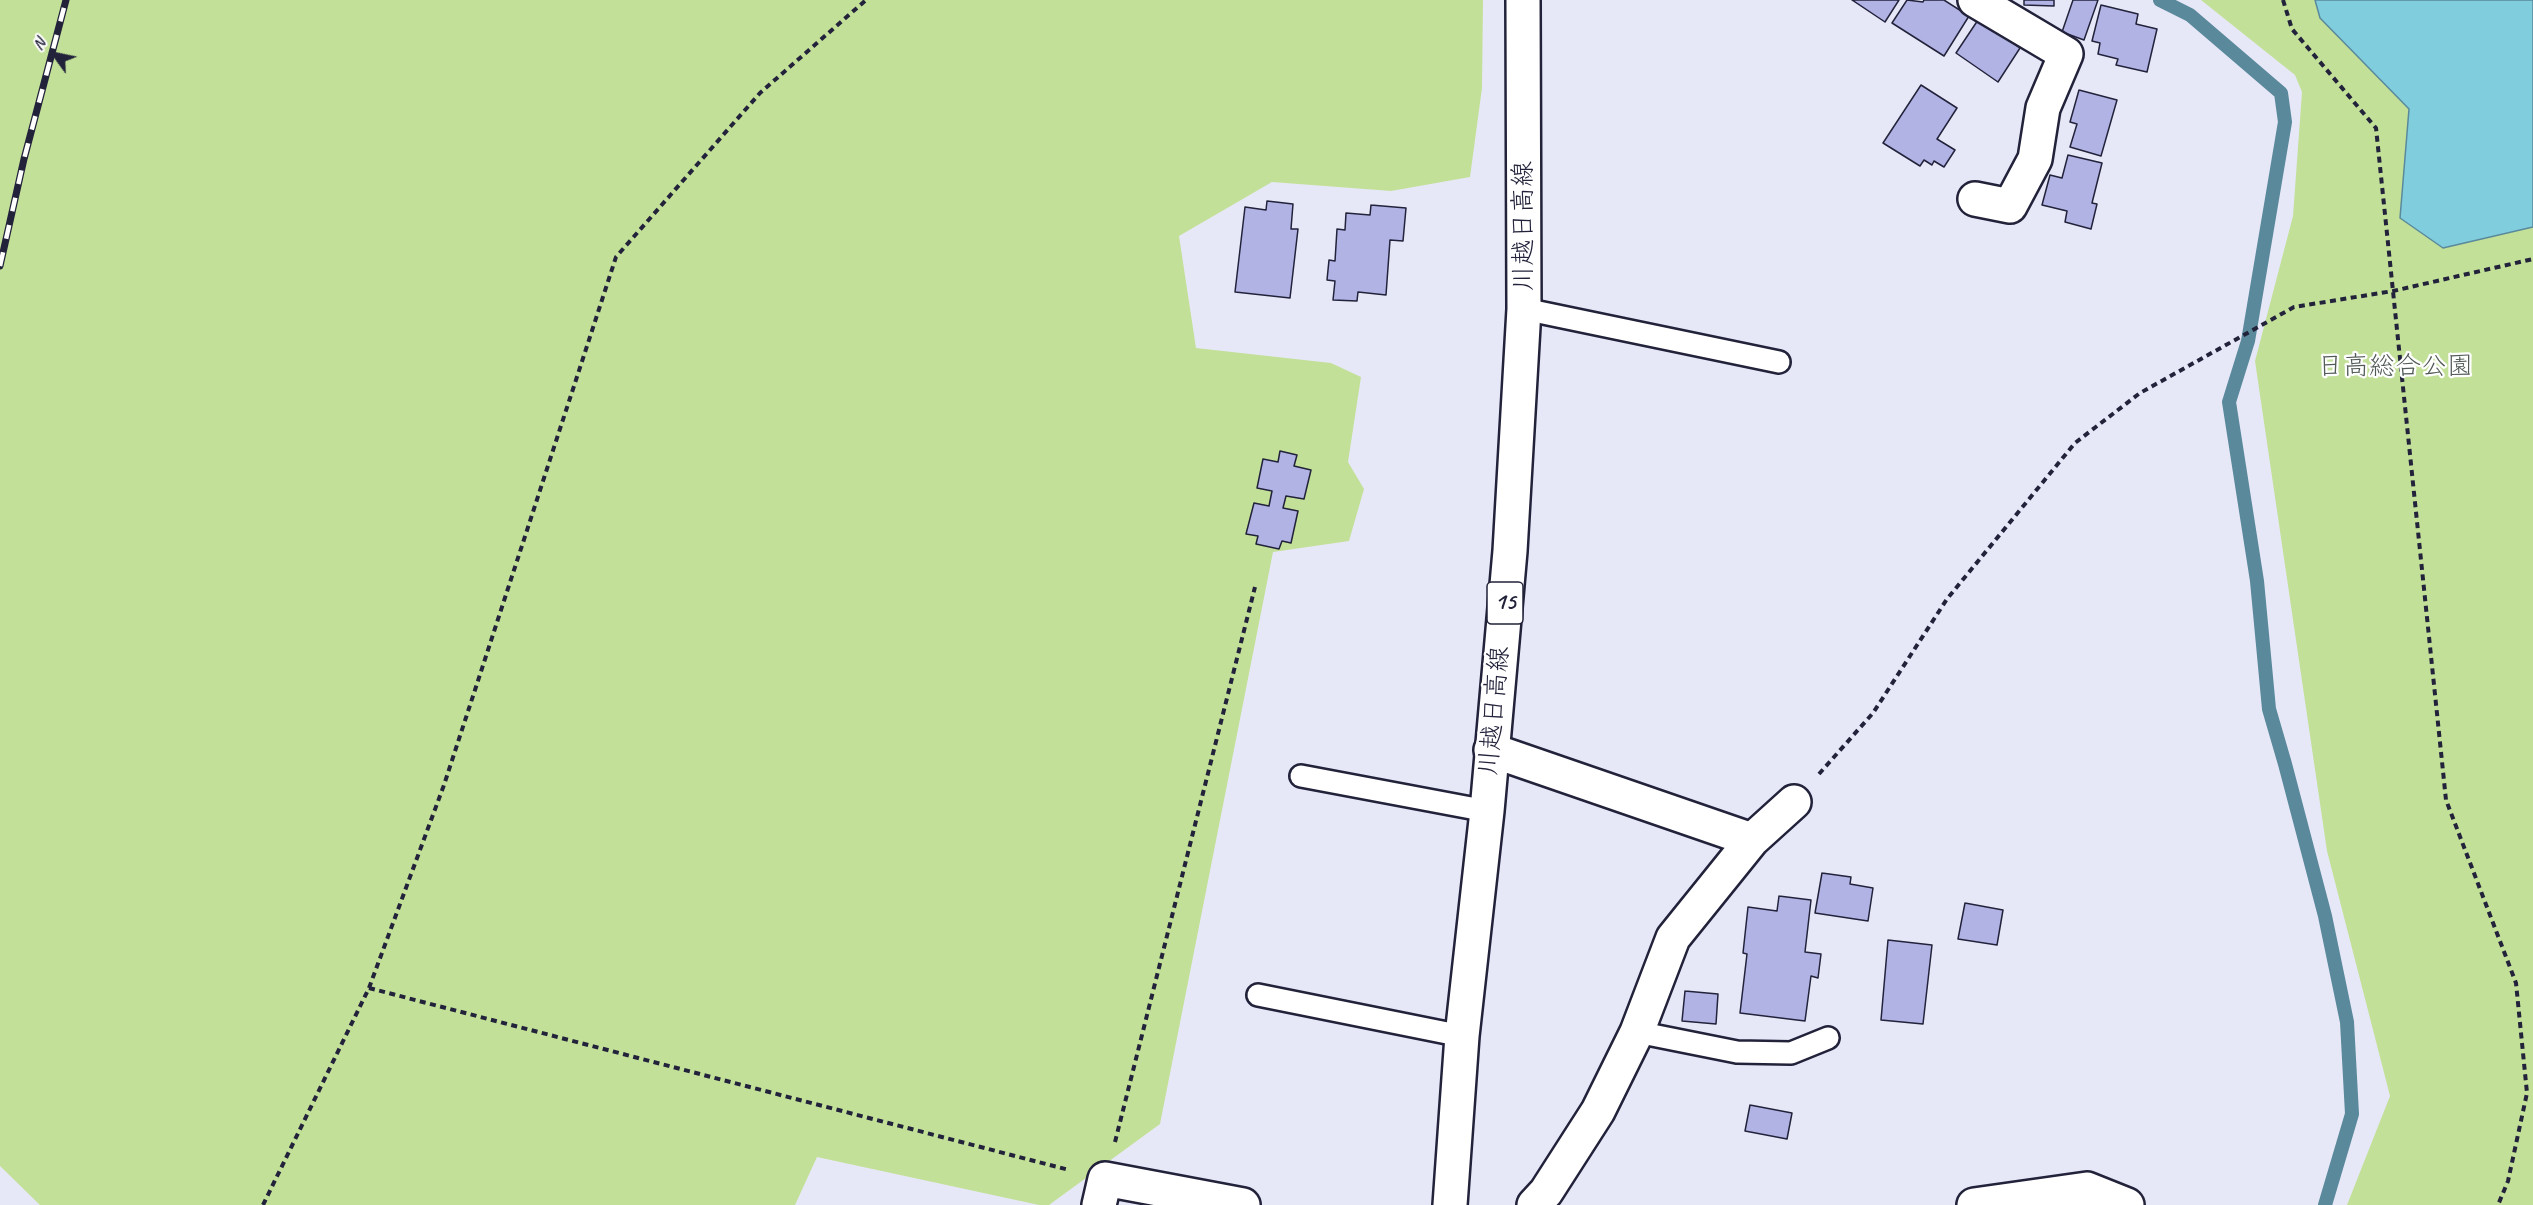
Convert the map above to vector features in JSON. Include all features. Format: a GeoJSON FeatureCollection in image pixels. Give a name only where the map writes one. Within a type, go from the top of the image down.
{"type":"FeatureCollection","features":[{"type":"Feature","properties":{"kind":"street","name":"川越日高線"},"geometry":{"type":"LineString","coordinates":[[1450,1205],[1462,1036],[1487,811],[1510,550],[1524,309],[1523,0]]}},
{"type":"Feature","properties":{"kind":"street"},"geometry":{"type":"LineString","coordinates":[[1975,0],[2066,54],[2043,108],[2035,159],[2010,206],[1975,199]]}},
{"type":"Feature","properties":{"kind":"street"},"geometry":{"type":"LineString","coordinates":[[1491,750],[1752,840]]}},
{"type":"Feature","properties":{"kind":"street"},"geometry":{"type":"LineString","coordinates":[[1534,1205],[1546,1192],[1598,1111],[1637,1032],[1673,938],[1752,840],[1794,802]]}},
{"type":"Feature","properties":{"kind":"street"},"geometry":{"type":"LineString","coordinates":[[1974,1205],[2087,1189],[2127,1205]]}},
{"type":"Feature","properties":{"kind":"street"},"geometry":{"type":"LineString","coordinates":[[1102,1192],[1235,1204]]}},
{"type":"Feature","properties":{"kind":"lane"},"geometry":{"type":"LineString","coordinates":[[1524,309],[1779,362]]}},
{"type":"Feature","properties":{"kind":"lane"},"geometry":{"type":"LineString","coordinates":[[1301,776],[1487,811]]}},
{"type":"Feature","properties":{"kind":"lane"},"geometry":{"type":"LineString","coordinates":[[1258,995],[1462,1036]]}},
{"type":"Feature","properties":{"kind":"lane"},"geometry":{"type":"LineString","coordinates":[[1637,1032],[1737,1052],[1791,1053],[1828,1038]]}},
{"type":"Feature","properties":{"kind":"path"},"geometry":{"type":"LineString","coordinates":[[263,1205],[369,988],[444,784],[616,257],[760,93],[866,0]]}},
{"type":"Feature","properties":{"kind":"path"},"geometry":{"type":"LineString","coordinates":[[2283,0],[2292,30],[2376,128],[2446,800],[2516,983],[2527,1093],[2508,1181],[2498,1205]]}},
{"type":"Feature","properties":{"kind":"path"},"geometry":{"type":"LineString","coordinates":[[1794,802],[1873,713],[1947,599],[2075,443],[2140,393],[2294,307],[2393,291],[2533,259]]}},
{"type":"Feature","properties":{"kind":"path"},"geometry":{"type":"LineString","coordinates":[[369,988],[1102,1192],[1254,587]]}},
{"type":"Feature","properties":{"kind":"green space"},"geometry":{"type":"Polygon","coordinates":[[[0,0],[1483,0],[1482,88],[1470,177],[1391,191],[1272,182],[1179,236],[1196,348],[1331,363],[1361,377],[1348,462],[1364,489],[1349,541],[1273,552],[1160,1124],[1049,1205],[1039,1205],[817,1157],[795,1205],[40,1205],[0,1166],[0,0]]]}},
{"type":"Feature","properties":{"kind":"green space","name":"日高総合公園"},"geometry":{"type":"Polygon","coordinates":[[[2201,0],[2533,0],[2533,1205],[2347,1205],[2390,1096],[2327,851],[2255,361],[2293,216],[2302,92],[2295,75],[2201,0]]]}},
{"type":"Feature","properties":{"kind":"water"},"geometry":{"type":"Polygon","coordinates":[[[2315,0],[2533,0],[2533,227],[2443,248],[2400,218],[2409,109],[2320,18],[2315,0]]]}},
{"type":"Feature","properties":{"kind":"building"},"geometry":{"type":"Polygon","coordinates":[[[1852,0],[1899,0],[1885,22],[1852,0]]]}},
{"type":"Feature","properties":{"kind":"building"},"geometry":{"type":"Polygon","coordinates":[[[1907,0],[1923,2],[1924,0],[1944,0],[1969,16],[1944,56],[1892,23],[1907,0]]]}},
{"type":"Feature","properties":{"kind":"building"},"geometry":{"type":"Polygon","coordinates":[[[2024,0],[2054,0],[2054,6],[2024,5],[2024,0]]]}},
{"type":"Feature","properties":{"kind":"building"},"geometry":{"type":"Polygon","coordinates":[[[2073,0],[2098,0],[2084,40],[2062,32],[2073,0]]]}},
{"type":"Feature","properties":{"kind":"building"},"geometry":{"type":"Polygon","coordinates":[[[2101,5],[2138,14],[2136,24],[2157,29],[2147,72],[2116,65],[2118,59],[2098,54],[2100,43],[2092,41],[2101,5]]]}},
{"type":"Feature","properties":{"kind":"building"},"geometry":{"type":"Polygon","coordinates":[[[1978,20],[2020,48],[1998,82],[1956,53],[1978,20]]]}},
{"type":"Feature","properties":{"kind":"building"},"geometry":{"type":"Polygon","coordinates":[[[1921,85],[1957,108],[1937,139],[1955,150],[1944,167],[1934,161],[1932,165],[1924,160],[1920,166],[1883,143],[1921,85]]]}},
{"type":"Feature","properties":{"kind":"building"},"geometry":{"type":"Polygon","coordinates":[[[2079,90],[2117,100],[2101,156],[2070,147],[2077,124],[2070,122],[2079,90]]]}},
{"type":"Feature","properties":{"kind":"building"},"geometry":{"type":"Polygon","coordinates":[[[2068,155],[2102,163],[2092,203],[2097,204],[2091,229],[2065,222],[2067,211],[2042,205],[2050,175],[2062,178],[2068,155]]]}},
{"type":"Feature","properties":{"kind":"building"},"geometry":{"type":"Polygon","coordinates":[[[1267,201],[1293,204],[1291,229],[1298,229],[1290,298],[1235,292],[1245,207],[1266,210],[1267,201]]]}},
{"type":"Feature","properties":{"kind":"building"},"geometry":{"type":"Polygon","coordinates":[[[1371,205],[1406,208],[1403,241],[1390,240],[1386,295],[1358,292],[1357,301],[1333,300],[1335,281],[1327,280],[1329,260],[1335,261],[1337,229],[1345,230],[1346,213],[1370,215],[1371,205]]]}},
{"type":"Feature","properties":{"kind":"building"},"geometry":{"type":"Polygon","coordinates":[[[1280,451],[1297,455],[1294,466],[1311,470],[1304,499],[1286,496],[1283,508],[1298,511],[1291,543],[1282,541],[1279,549],[1256,544],[1258,536],[1246,534],[1254,503],[1269,506],[1272,491],[1257,488],[1263,459],[1278,462],[1280,451]]]}},
{"type":"Feature","properties":{"kind":"building"},"geometry":{"type":"Polygon","coordinates":[[[1822,873],[1851,877],[1850,884],[1873,888],[1868,921],[1815,913],[1822,873]]]}},
{"type":"Feature","properties":{"kind":"building"},"geometry":{"type":"Polygon","coordinates":[[[1779,896],[1811,900],[1805,952],[1821,954],[1818,978],[1811,976],[1805,1021],[1740,1013],[1747,954],[1743,953],[1748,907],[1777,911],[1779,896]]]}},
{"type":"Feature","properties":{"kind":"building"},"geometry":{"type":"Polygon","coordinates":[[[1965,903],[2003,910],[1997,945],[1958,939],[1965,903]]]}},
{"type":"Feature","properties":{"kind":"building"},"geometry":{"type":"Polygon","coordinates":[[[1888,940],[1932,945],[1923,1024],[1881,1020],[1888,940]]]}},
{"type":"Feature","properties":{"kind":"building"},"geometry":{"type":"Polygon","coordinates":[[[1685,991],[1718,994],[1716,1024],[1682,1021],[1685,991]]]}},
{"type":"Feature","properties":{"kind":"building"},"geometry":{"type":"Polygon","coordinates":[[[1750,1105],[1792,1113],[1787,1139],[1745,1131],[1750,1105]]]}},
{"type":"Feature","properties":{"kind":"waterway"},"geometry":{"type":"LineString","coordinates":[[2160,0],[2190,15],[2281,93],[2285,122],[2248,341],[2229,402],[2257,581],[2269,709],[2325,916],[2347,1022],[2352,1114],[2325,1205]]}},
{"type":"Feature","properties":{"kind":"railway"},"geometry":{"type":"LineString","coordinates":[[0,266],[24,159],[66,0]]}}]}
